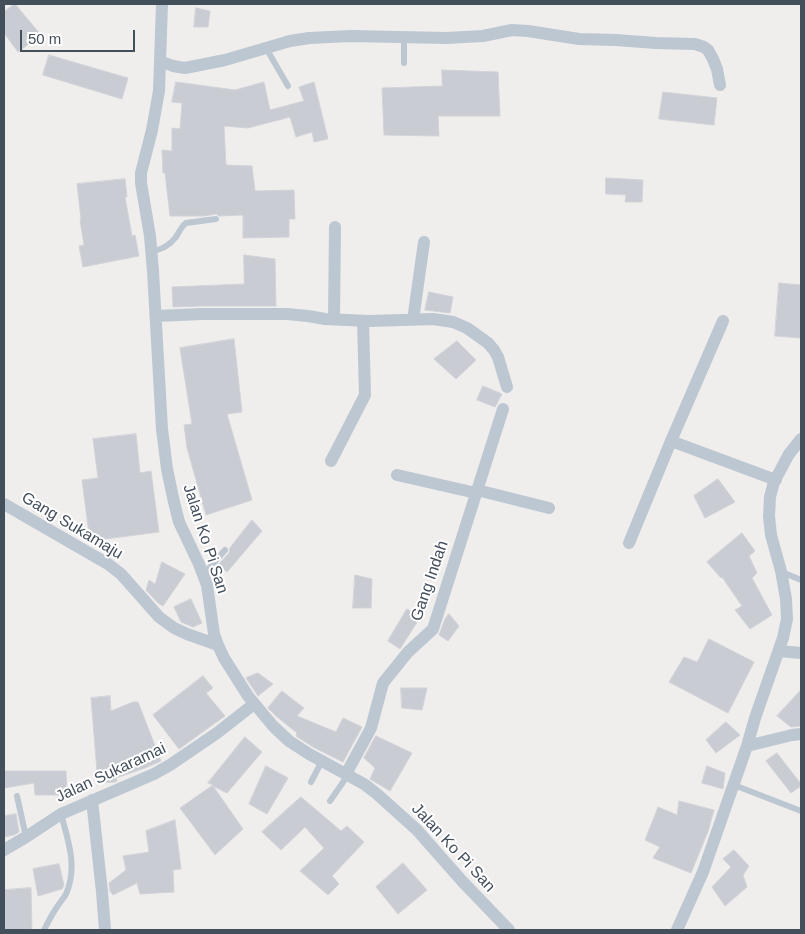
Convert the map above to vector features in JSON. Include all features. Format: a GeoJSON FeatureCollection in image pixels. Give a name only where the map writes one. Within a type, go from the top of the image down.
{"type":"FeatureCollection","features":[{"type":"Feature","properties":{"kind":"street","name":"Jalan Ko Pi San"},"geometry":{"type":"LineString","coordinates":[[162,4],[159,91],[152,130],[141,173],[150,236],[160,410],[167,470],[174,502],[179,522],[207,585],[213,626],[218,644],[224,658],[254,704],[273,726],[290,740],[322,761],[364,784],[377,794],[417,830],[509,930]]}},
{"type":"Feature","properties":{"kind":"street"},"geometry":{"type":"LineString","coordinates":[[160,62],[185,68],[225,60],[290,41],[309,38],[333,36],[446,38],[483,36],[512,30],[579,39],[695,44],[708,50],[717,69],[720,86]]}},
{"type":"Feature","properties":{"kind":"street"},"geometry":{"type":"LineString","coordinates":[[334,227],[334,319]]}},
{"type":"Feature","properties":{"kind":"street"},"geometry":{"type":"LineString","coordinates":[[413,320],[424,242]]}},
{"type":"Feature","properties":{"kind":"street"},"geometry":{"type":"LineString","coordinates":[[156,316],[278,314],[363,321],[433,319],[453,322],[467,328],[488,343],[494,350],[507,387]]}},
{"type":"Feature","properties":{"kind":"street"},"geometry":{"type":"LineString","coordinates":[[331,461],[365,395],[363,321]]}},
{"type":"Feature","properties":{"kind":"street"},"geometry":{"type":"LineString","coordinates":[[629,543],[723,321]]}},
{"type":"Feature","properties":{"kind":"street","name":"Gang Indah"},"geometry":{"type":"LineString","coordinates":[[347,775],[371,728],[383,683],[408,652],[433,628],[503,409]]}},
{"type":"Feature","properties":{"kind":"street"},"geometry":{"type":"LineString","coordinates":[[677,930],[703,872],[783,638],[787,619],[786,599],[768,516],[770,497],[776,480],[801,439]]}},
{"type":"Feature","properties":{"kind":"street"},"geometry":{"type":"LineString","coordinates":[[671,441],[776,480]]}},
{"type":"Feature","properties":{"kind":"street"},"geometry":{"type":"LineString","coordinates":[[397,475],[549,508]]}},
{"type":"Feature","properties":{"kind":"street","name":"Gang Sukamaju"},"geometry":{"type":"LineString","coordinates":[[4,504],[108,564],[121,574],[159,617],[174,628],[218,644]]}},
{"type":"Feature","properties":{"kind":"street"},"geometry":{"type":"LineString","coordinates":[[778,651],[801,653]]}},
{"type":"Feature","properties":{"kind":"street","name":"Jalan Sukaramai"},"geometry":{"type":"LineString","coordinates":[[4,850],[61,814],[154,774],[170,765],[217,733],[254,704]]}},
{"type":"Feature","properties":{"kind":"street"},"geometry":{"type":"LineString","coordinates":[[747,746],[801,734]]}},
{"type":"Feature","properties":{"kind":"street"},"geometry":{"type":"LineString","coordinates":[[92,800],[105,930]]}},
{"type":"Feature","properties":{"kind":"lane"},"geometry":{"type":"LineString","coordinates":[[404,37],[404,63]]}},
{"type":"Feature","properties":{"kind":"lane"},"geometry":{"type":"LineString","coordinates":[[266,48],[288,86]]}},
{"type":"Feature","properties":{"kind":"lane"},"geometry":{"type":"LineString","coordinates":[[151,252],[169,245],[186,223],[216,219]]}},
{"type":"Feature","properties":{"kind":"lane"},"geometry":{"type":"LineString","coordinates":[[203,575],[225,550]]}},
{"type":"Feature","properties":{"kind":"lane"},"geometry":{"type":"LineString","coordinates":[[781,571],[801,580]]}},
{"type":"Feature","properties":{"kind":"lane"},"geometry":{"type":"LineString","coordinates":[[311,782],[322,761]]}},
{"type":"Feature","properties":{"kind":"lane"},"geometry":{"type":"LineString","coordinates":[[330,800],[347,775]]}},
{"type":"Feature","properties":{"kind":"lane"},"geometry":{"type":"LineString","coordinates":[[734,785],[801,811]]}},
{"type":"Feature","properties":{"kind":"lane"},"geometry":{"type":"LineString","coordinates":[[17,796],[26,837]]}},
{"type":"Feature","properties":{"kind":"lane"},"geometry":{"type":"LineString","coordinates":[[44,930],[66,895],[70,880],[72,863],[70,846],[61,814]]}},
{"type":"Feature","properties":{"kind":"building"},"geometry":{"type":"Polygon","coordinates":[[[15,4],[41,35],[18,52],[4,33],[4,12],[15,4]]]}},
{"type":"Feature","properties":{"kind":"building"},"geometry":{"type":"Polygon","coordinates":[[[196,8],[210,11],[208,27],[194,27],[196,8]]]}},
{"type":"Feature","properties":{"kind":"building"},"geometry":{"type":"Polygon","coordinates":[[[49,55],[128,78],[122,99],[43,75],[49,55]]]}},
{"type":"Feature","properties":{"kind":"building"},"geometry":{"type":"Polygon","coordinates":[[[442,70],[498,72],[500,116],[438,116],[439,136],[384,135],[382,88],[442,86],[442,70]]]}},
{"type":"Feature","properties":{"kind":"building"},"geometry":{"type":"Polygon","coordinates":[[[176,82],[235,90],[264,82],[270,110],[304,101],[299,87],[314,82],[328,139],[314,142],[312,132],[296,137],[290,117],[248,128],[224,126],[226,165],[252,166],[255,191],[294,190],[295,219],[289,219],[289,237],[243,238],[243,215],[170,216],[165,173],[163,173],[162,150],[172,151],[172,128],[180,129],[182,103],[172,102],[176,82]]]}},
{"type":"Feature","properties":{"kind":"building"},"geometry":{"type":"Polygon","coordinates":[[[663,92],[717,98],[714,125],[659,119],[663,92]]]}},
{"type":"Feature","properties":{"kind":"building"},"geometry":{"type":"Polygon","coordinates":[[[606,178],[643,180],[642,202],[625,202],[626,195],[606,194],[606,178]]]}},
{"type":"Feature","properties":{"kind":"building"},"geometry":{"type":"Polygon","coordinates":[[[125,179],[127,197],[125,197],[132,236],[135,235],[139,256],[83,267],[79,246],[84,245],[77,184],[125,179]]]}},
{"type":"Feature","properties":{"kind":"building"},"geometry":{"type":"Polygon","coordinates":[[[244,255],[275,259],[276,306],[173,307],[172,287],[244,284],[244,255]]]}},
{"type":"Feature","properties":{"kind":"building"},"geometry":{"type":"Polygon","coordinates":[[[779,283],[801,285],[801,338],[775,336],[779,283]]]}},
{"type":"Feature","properties":{"kind":"building"},"geometry":{"type":"Polygon","coordinates":[[[429,292],[453,297],[450,313],[425,310],[429,292]]]}},
{"type":"Feature","properties":{"kind":"building"},"geometry":{"type":"Polygon","coordinates":[[[234,339],[242,412],[227,414],[252,500],[206,515],[187,448],[184,425],[192,424],[180,348],[234,339]]]}},
{"type":"Feature","properties":{"kind":"building"},"geometry":{"type":"Polygon","coordinates":[[[457,341],[476,360],[456,379],[434,359],[457,341]]]}},
{"type":"Feature","properties":{"kind":"building"},"geometry":{"type":"Polygon","coordinates":[[[483,386],[502,394],[495,407],[477,400],[483,386]]]}},
{"type":"Feature","properties":{"kind":"building"},"geometry":{"type":"Polygon","coordinates":[[[136,434],[140,473],[151,471],[159,532],[90,541],[82,480],[98,478],[93,439],[136,434]]]}},
{"type":"Feature","properties":{"kind":"building"},"geometry":{"type":"Polygon","coordinates":[[[718,479],[735,502],[705,518],[694,496],[718,479]]]}},
{"type":"Feature","properties":{"kind":"building"},"geometry":{"type":"Polygon","coordinates":[[[252,520],[262,531],[227,572],[218,565],[229,553],[230,548],[252,520]]]}},
{"type":"Feature","properties":{"kind":"building"},"geometry":{"type":"Polygon","coordinates":[[[742,533],[755,551],[749,556],[757,573],[752,578],[772,615],[750,629],[735,610],[742,606],[722,577],[707,562],[742,533]]]}},
{"type":"Feature","properties":{"kind":"building"},"geometry":{"type":"Polygon","coordinates":[[[162,562],[185,574],[163,606],[146,590],[149,580],[155,584],[162,562]]]}},
{"type":"Feature","properties":{"kind":"building"},"geometry":{"type":"Polygon","coordinates":[[[355,575],[372,579],[371,608],[353,608],[355,575]]]}},
{"type":"Feature","properties":{"kind":"building"},"geometry":{"type":"Polygon","coordinates":[[[191,599],[202,623],[193,627],[181,622],[174,607],[191,599]]]}},
{"type":"Feature","properties":{"kind":"building"},"geometry":{"type":"Polygon","coordinates":[[[407,609],[421,616],[400,649],[388,641],[407,609]]]}},
{"type":"Feature","properties":{"kind":"building"},"geometry":{"type":"Polygon","coordinates":[[[449,614],[459,626],[448,641],[439,635],[449,614]]]}},
{"type":"Feature","properties":{"kind":"building"},"geometry":{"type":"Polygon","coordinates":[[[709,639],[754,662],[728,713],[669,682],[684,657],[697,662],[709,639]]]}},
{"type":"Feature","properties":{"kind":"building"},"geometry":{"type":"Polygon","coordinates":[[[258,673],[273,684],[258,696],[246,678],[258,673]]]}},
{"type":"Feature","properties":{"kind":"building"},"geometry":{"type":"Polygon","coordinates":[[[203,676],[213,688],[206,693],[225,716],[179,749],[153,715],[203,676]]]}},
{"type":"Feature","properties":{"kind":"building"},"geometry":{"type":"Polygon","coordinates":[[[401,688],[427,688],[422,710],[402,708],[401,688]]]}},
{"type":"Feature","properties":{"kind":"building"},"geometry":{"type":"Polygon","coordinates":[[[801,690],[801,726],[791,727],[777,716],[801,690]]]}},
{"type":"Feature","properties":{"kind":"building"},"geometry":{"type":"Polygon","coordinates":[[[282,691],[304,708],[297,716],[336,732],[343,718],[362,727],[343,762],[296,736],[297,733],[268,708],[282,691]]]}},
{"type":"Feature","properties":{"kind":"building"},"geometry":{"type":"Polygon","coordinates":[[[110,696],[111,711],[133,702],[138,702],[161,761],[116,778],[117,781],[115,782],[98,783],[91,698],[110,696]]]}},
{"type":"Feature","properties":{"kind":"building"},"geometry":{"type":"Polygon","coordinates":[[[726,722],[740,735],[716,753],[706,740],[726,722]]]}},
{"type":"Feature","properties":{"kind":"building"},"geometry":{"type":"Polygon","coordinates":[[[376,736],[412,753],[390,791],[370,779],[375,768],[364,758],[376,736]]]}},
{"type":"Feature","properties":{"kind":"building"},"geometry":{"type":"Polygon","coordinates":[[[245,737],[262,752],[227,793],[213,786],[243,829],[215,855],[180,808],[213,785],[208,783],[245,737]]]}},
{"type":"Feature","properties":{"kind":"building"},"geometry":{"type":"Polygon","coordinates":[[[777,753],[801,784],[791,793],[766,761],[777,753]]]}},
{"type":"Feature","properties":{"kind":"building"},"geometry":{"type":"Polygon","coordinates":[[[266,766],[288,778],[267,814],[249,804],[266,766]]]}},
{"type":"Feature","properties":{"kind":"building"},"geometry":{"type":"Polygon","coordinates":[[[707,766],[725,773],[723,789],[702,783],[707,766]]]}},
{"type":"Feature","properties":{"kind":"building"},"geometry":{"type":"Polygon","coordinates":[[[4,771],[66,771],[67,795],[35,795],[34,783],[4,788],[4,771]]]}},
{"type":"Feature","properties":{"kind":"building"},"geometry":{"type":"Polygon","coordinates":[[[301,797],[341,831],[347,826],[364,842],[332,876],[339,884],[328,895],[300,871],[324,848],[305,827],[281,850],[262,832],[301,797]]]}},
{"type":"Feature","properties":{"kind":"building"},"geometry":{"type":"Polygon","coordinates":[[[679,801],[714,810],[709,829],[691,873],[653,858],[660,847],[645,840],[658,807],[677,815],[679,801]]]}},
{"type":"Feature","properties":{"kind":"building"},"geometry":{"type":"Polygon","coordinates":[[[16,814],[19,832],[4,837],[4,816],[16,814]]]}},
{"type":"Feature","properties":{"kind":"building"},"geometry":{"type":"Polygon","coordinates":[[[175,820],[181,869],[173,870],[174,892],[140,894],[137,883],[113,895],[110,891],[109,883],[126,870],[123,856],[149,852],[146,831],[175,820]]]}},
{"type":"Feature","properties":{"kind":"building"},"geometry":{"type":"Polygon","coordinates":[[[734,850],[749,866],[743,875],[747,887],[725,906],[712,887],[731,867],[723,859],[734,850]]]}},
{"type":"Feature","properties":{"kind":"building"},"geometry":{"type":"Polygon","coordinates":[[[403,863],[427,890],[398,914],[376,887],[403,863]]]}},
{"type":"Feature","properties":{"kind":"building"},"geometry":{"type":"Polygon","coordinates":[[[59,864],[64,885],[62,889],[38,896],[33,869],[59,864]]]}},
{"type":"Feature","properties":{"kind":"building"},"geometry":{"type":"Polygon","coordinates":[[[31,888],[32,930],[4,930],[4,890],[31,888]]]}}]}
